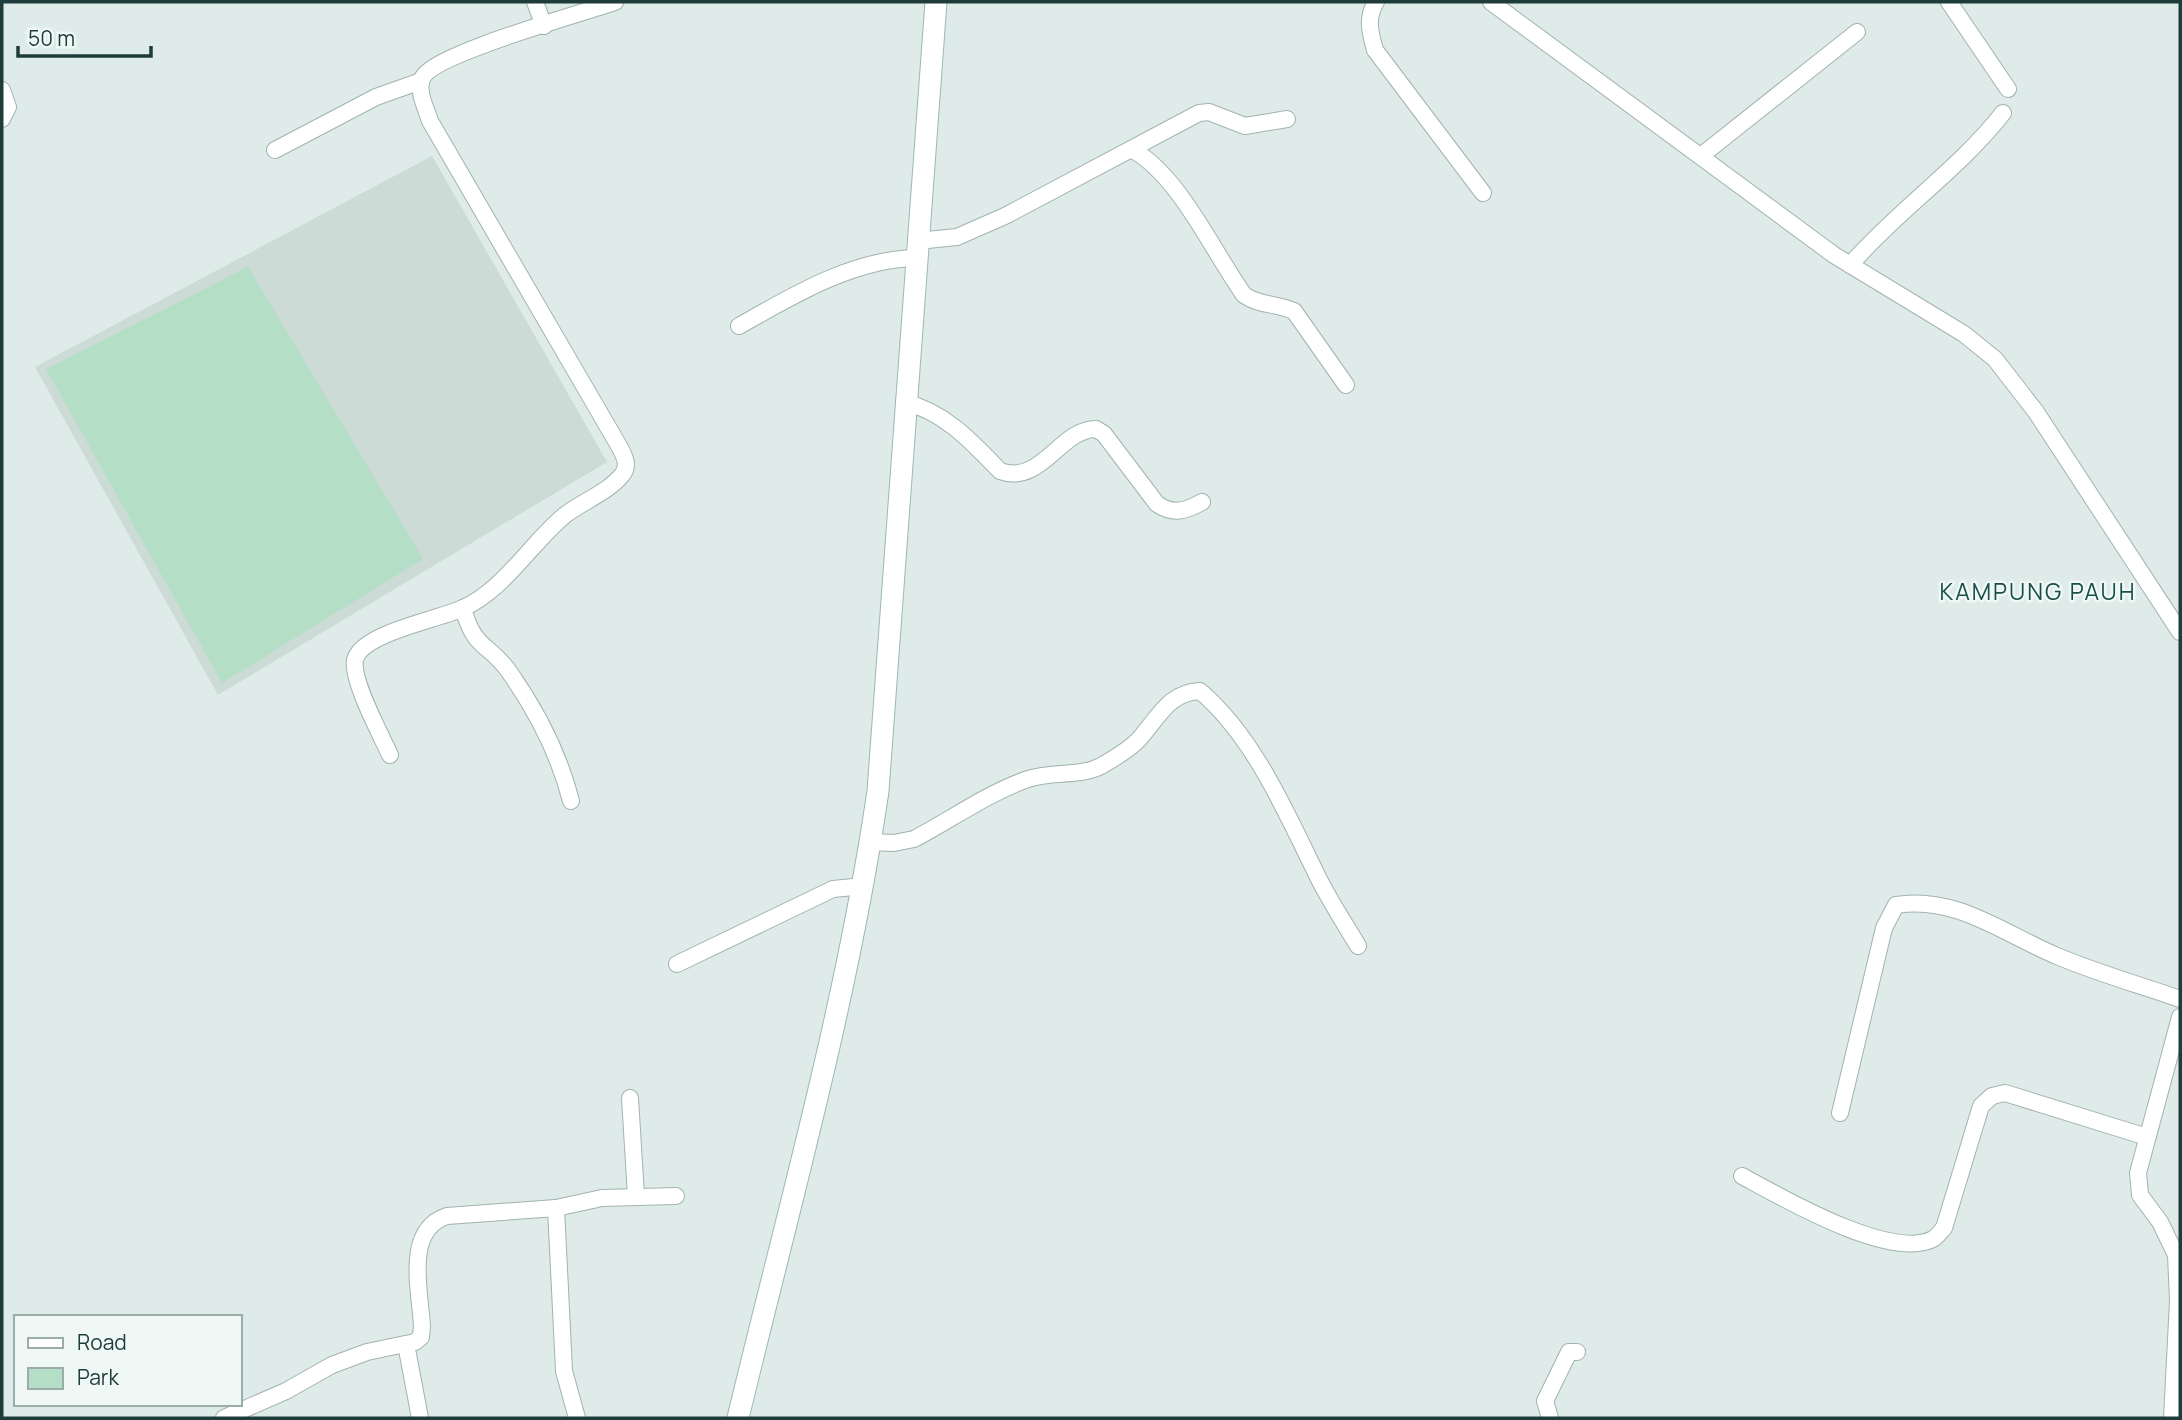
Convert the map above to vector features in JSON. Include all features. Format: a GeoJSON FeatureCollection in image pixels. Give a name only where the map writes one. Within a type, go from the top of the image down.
{"type":"FeatureCollection","features":[{"type":"Feature","properties":{"kind":"street"},"geometry":{"type":"LineString","coordinates":[[535,2],[544,26]]}},
{"type":"Feature","properties":{"kind":"street"},"geometry":{"type":"LineString","coordinates":[[390,755],[358,680],[355,660],[367,645],[463,608],[488,592],[564,516],[624,474],[626,465],[619,446],[430,121],[422,98],[421,81],[426,72],[454,54],[615,2]]}},
{"type":"Feature","properties":{"kind":"street"},"geometry":{"type":"LineString","coordinates":[[738,1418],[864,886],[878,791],[904,402],[936,2]]}},
{"type":"Feature","properties":{"kind":"street"},"geometry":{"type":"LineString","coordinates":[[1376,2],[1369,17],[1375,50],[1483,193]]}},
{"type":"Feature","properties":{"kind":"street"},"geometry":{"type":"LineString","coordinates":[[1491,2],[1850,265],[1964,334],[1995,359],[2036,412],[2180,632]]}},
{"type":"Feature","properties":{"kind":"street"},"geometry":{"type":"LineString","coordinates":[[1949,2],[2008,89]]}},
{"type":"Feature","properties":{"kind":"street"},"geometry":{"type":"LineString","coordinates":[[1702,155],[1857,32]]}},
{"type":"Feature","properties":{"kind":"street"},"geometry":{"type":"LineString","coordinates":[[275,150],[376,97],[421,81]]}},
{"type":"Feature","properties":{"kind":"street"},"geometry":{"type":"LineString","coordinates":[[2,90],[8,107],[2,119]]}},
{"type":"Feature","properties":{"kind":"street"},"geometry":{"type":"LineString","coordinates":[[739,326],[834,278],[957,237],[1018,210],[1199,113],[1209,112],[1245,126],[1287,120]]}},
{"type":"Feature","properties":{"kind":"street"},"geometry":{"type":"LineString","coordinates":[[1850,265],[1905,208],[1989,131],[2003,113]]}},
{"type":"Feature","properties":{"kind":"street"},"geometry":{"type":"LineString","coordinates":[[1133,150],[1150,159],[1171,184],[1244,295],[1255,303],[1281,305],[1294,311],[1346,385]]}},
{"type":"Feature","properties":{"kind":"street"},"geometry":{"type":"LineString","coordinates":[[904,402],[918,405],[950,424],[1000,471],[1010,475],[1040,465],[1079,433],[1096,429],[1104,434],[1157,504],[1166,510],[1189,509],[1202,502]]}},
{"type":"Feature","properties":{"kind":"street"},"geometry":{"type":"LineString","coordinates":[[463,608],[471,635],[510,674],[552,741],[571,801]]}},
{"type":"Feature","properties":{"kind":"street"},"geometry":{"type":"LineString","coordinates":[[870,842],[894,844],[915,839],[1028,779],[1100,767],[1139,740],[1168,703],[1192,691],[1200,691],[1217,705],[1251,754],[1296,828],[1316,874],[1358,946]]}},
{"type":"Feature","properties":{"kind":"street"},"geometry":{"type":"LineString","coordinates":[[677,964],[833,889],[864,886]]}},
{"type":"Feature","properties":{"kind":"street"},"geometry":{"type":"LineString","coordinates":[[1840,1113],[1884,928],[1896,905],[1939,904],[1961,910],[2060,957],[2180,999]]}},
{"type":"Feature","properties":{"kind":"street"},"geometry":{"type":"LineString","coordinates":[[2172,1418],[2178,1301],[2175,1237],[2140,1195],[2138,1173],[2180,1017]]}},
{"type":"Feature","properties":{"kind":"street"},"geometry":{"type":"LineString","coordinates":[[1741,1177],[1858,1234],[1892,1241],[1922,1242],[1935,1239],[1944,1227],[1981,1106],[1992,1096],[2005,1093],[2147,1137]]}},
{"type":"Feature","properties":{"kind":"street"},"geometry":{"type":"LineString","coordinates":[[630,1098],[636,1196]]}},
{"type":"Feature","properties":{"kind":"street"},"geometry":{"type":"LineString","coordinates":[[224,1418],[286,1391],[332,1365],[367,1352],[406,1344],[421,1337],[420,1240],[433,1220],[447,1216],[556,1208],[602,1198],[676,1196]]}},
{"type":"Feature","properties":{"kind":"street"},"geometry":{"type":"LineString","coordinates":[[556,1208],[564,1371],[577,1418]]}},
{"type":"Feature","properties":{"kind":"street"},"geometry":{"type":"LineString","coordinates":[[406,1344],[419,1418]]}},
{"type":"Feature","properties":{"kind":"street"},"geometry":{"type":"LineString","coordinates":[[1550,1418],[1545,1401],[1569,1352],[1577,1352]]}},
{"type":"Feature","properties":{"kind":"shaded area"},"geometry":{"type":"Polygon","coordinates":[[[432,156],[607,462],[218,695],[35,367],[432,156]]]}},
{"type":"Feature","properties":{"kind":"green space"},"geometry":{"type":"Polygon","coordinates":[[[248,267],[423,559],[222,683],[46,369],[248,267]]]}},
{"type":"Feature","properties":{"kind":"district","name":"KAMPUNG PAUH"},"geometry":{"type":"Point","coordinates":[2038,591]}}]}
